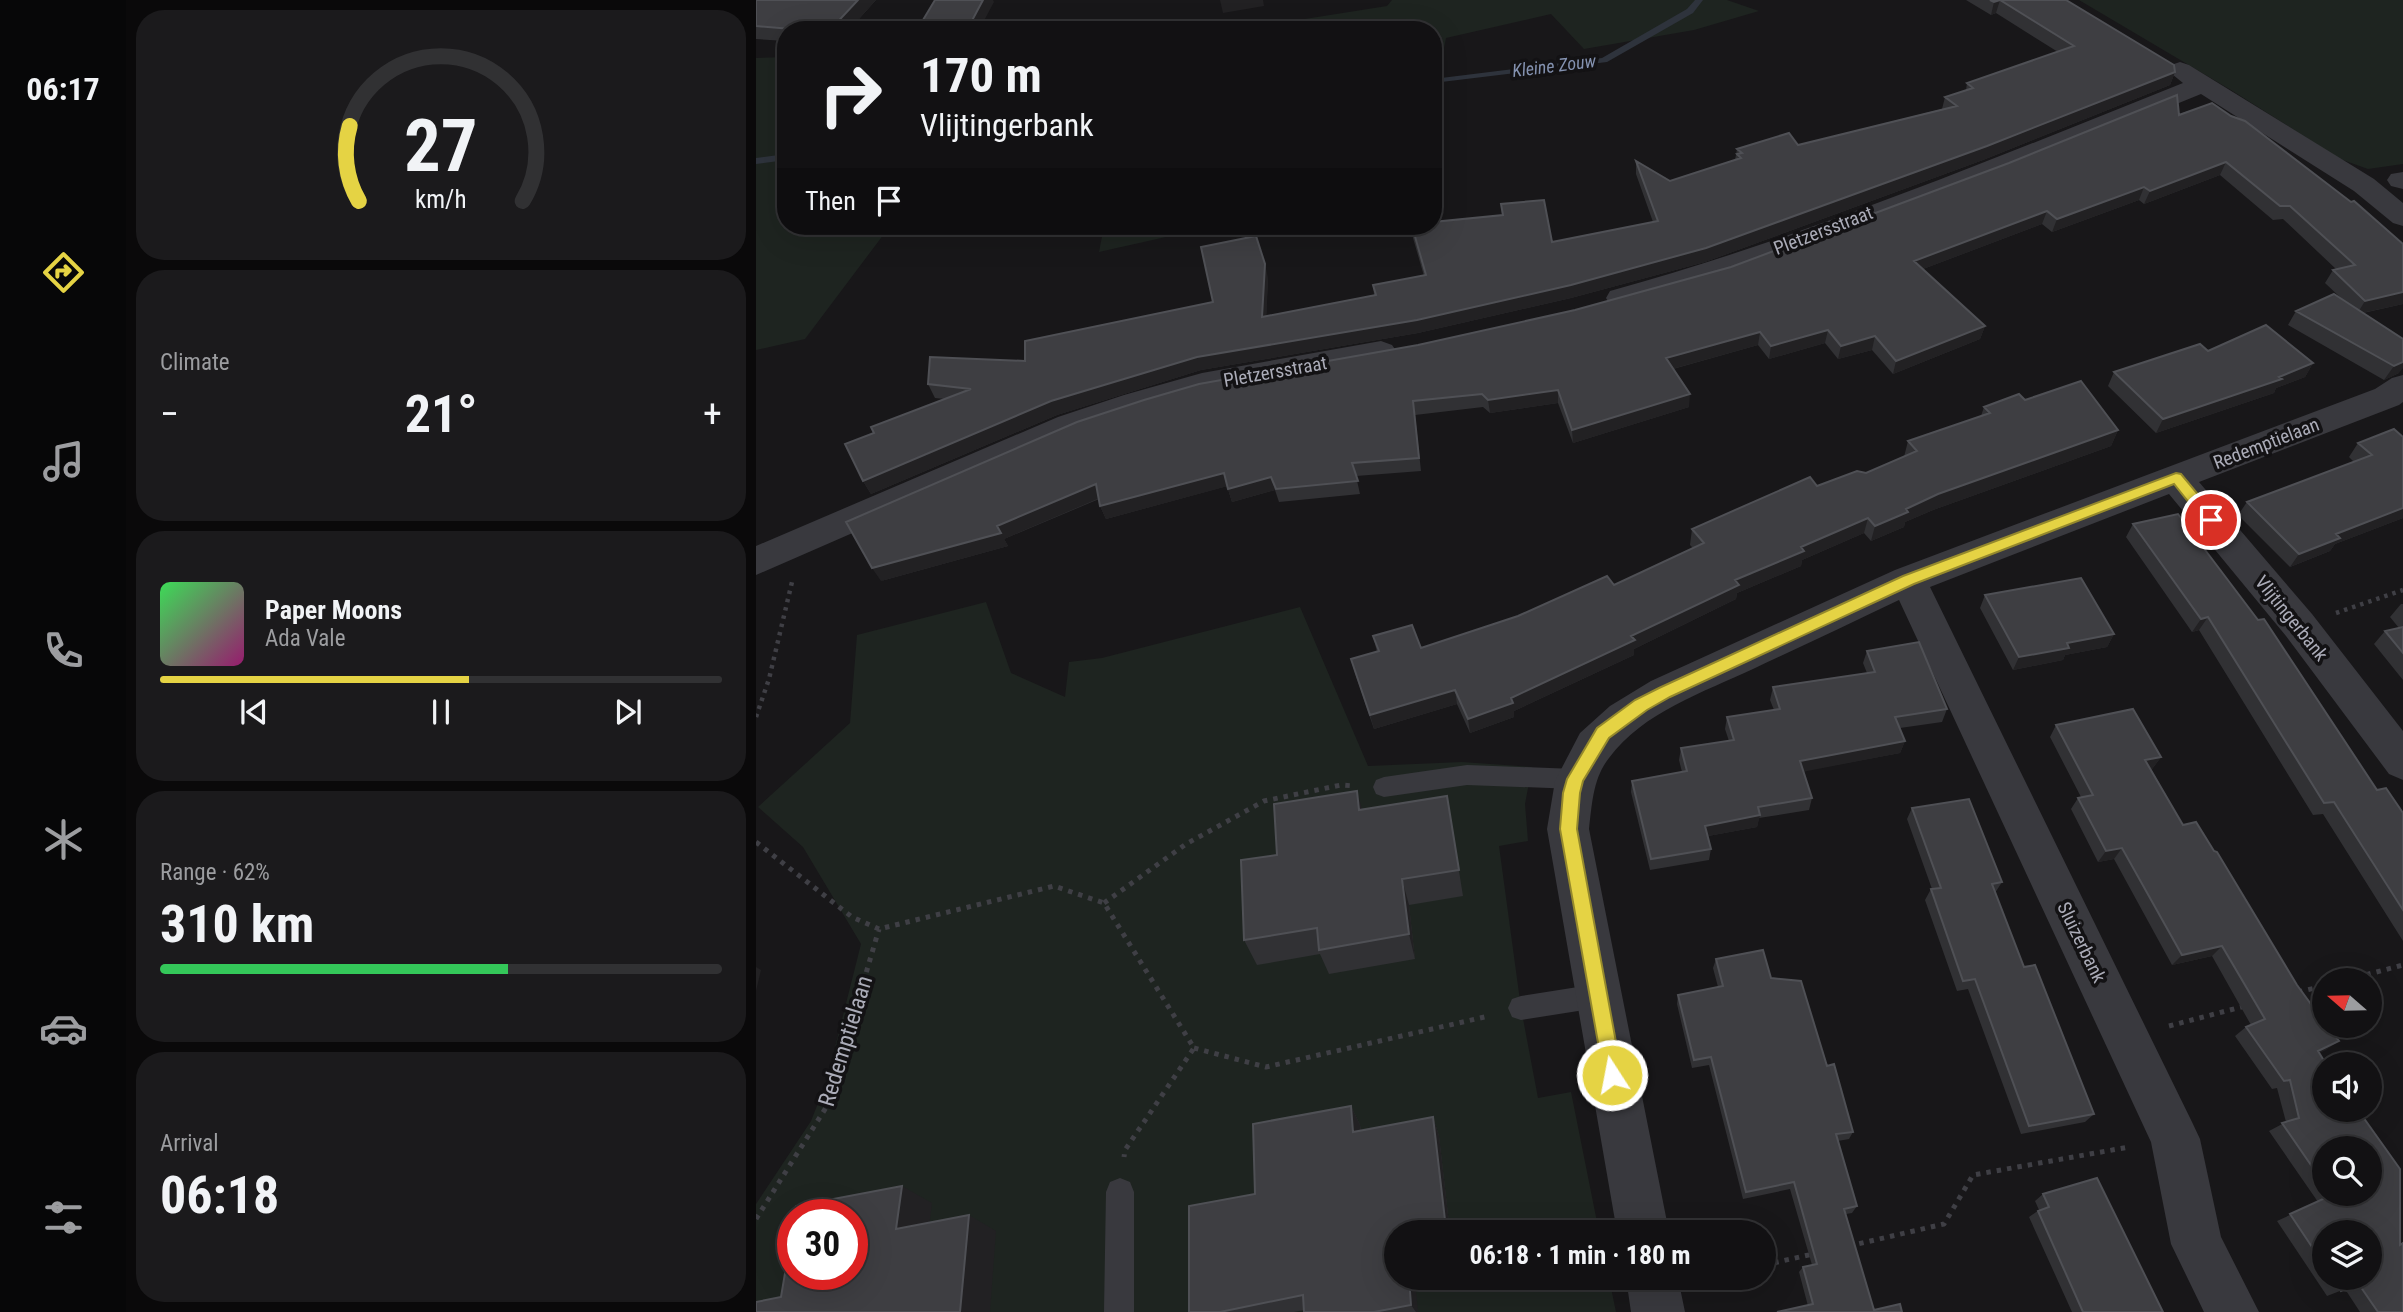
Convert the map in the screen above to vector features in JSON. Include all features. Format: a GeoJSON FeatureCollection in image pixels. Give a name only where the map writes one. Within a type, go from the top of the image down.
{"type":"FeatureCollection","features":[{"type":"Feature","properties":{"kind":"street"},"geometry":{"type":"LineString","coordinates":[[2157,56],[2364,185],[2403,217]]}},
{"type":"Feature","properties":{"kind":"street","name":"Pletzersstraat"},"geometry":{"type":"LineString","coordinates":[[1587,307],[1717,271],[1994,168],[2203,83]]}},
{"type":"Feature","properties":{"kind":"street"},"geometry":{"type":"LineString","coordinates":[[2364,185],[2402,180]]}},
{"type":"Feature","properties":{"kind":"street","name":"Pletzersstraat"},"geometry":{"type":"LineString","coordinates":[[756,561],[1070,425],[1136,403],[1227,379],[1405,348]]}},
{"type":"Feature","properties":{"kind":"street","name":"Redemptielaan"},"geometry":{"type":"LineString","coordinates":[[1641,1220],[1568,829],[1575,779],[1603,733],[1641,705],[1908,580],[2398,397]]}},
{"type":"Feature","properties":{"kind":"street","name":"Vlijtingerbank"},"geometry":{"type":"LineString","coordinates":[[2176,478],[2299,625],[2403,762]]}},
{"type":"Feature","properties":{"kind":"street","name":"Sluizerbank"},"geometry":{"type":"LineString","coordinates":[[1908,580],[2175,1139],[2197,1244],[2232,1312]]}},
{"type":"Feature","properties":{"kind":"street"},"geometry":{"type":"LineString","coordinates":[[1654,1290],[1658,1312]]}},
{"type":"Feature","properties":{"kind":"lane"},"geometry":{"type":"LineString","coordinates":[[1384,787],[1467,775],[1575,779]]}},
{"type":"Feature","properties":{"kind":"lane"},"geometry":{"type":"LineString","coordinates":[[1521,1008],[1597,996]]}},
{"type":"Feature","properties":{"kind":"lane"},"geometry":{"type":"LineString","coordinates":[[1119,1312],[1120,1192]]}},
{"type":"Feature","properties":{"kind":"path"},"geometry":{"type":"LineString","coordinates":[[756,717],[769,679],[792,581]]}},
{"type":"Feature","properties":{"kind":"path"},"geometry":{"type":"LineString","coordinates":[[2299,625],[2403,590]]}},
{"type":"Feature","properties":{"kind":"path"},"geometry":{"type":"LineString","coordinates":[[1104,903],[1186,844],[1264,801],[1341,785],[1384,787]]}},
{"type":"Feature","properties":{"kind":"path"},"geometry":{"type":"LineString","coordinates":[[756,842],[852,917],[879,929],[1054,886],[1104,903],[1194,1048],[1265,1067],[1521,1008]]}},
{"type":"Feature","properties":{"kind":"path","name":"Redemptielaan"},"geometry":{"type":"LineString","coordinates":[[756,1219],[827,1106],[879,929]]}},
{"type":"Feature","properties":{"kind":"path"},"geometry":{"type":"LineString","coordinates":[[2382,971],[2403,965]]}},
{"type":"Feature","properties":{"kind":"path"},"geometry":{"type":"LineString","coordinates":[[2285,996],[2312,989]]}},
{"type":"Feature","properties":{"kind":"path"},"geometry":{"type":"LineString","coordinates":[[2127,1037],[2258,1003]]}},
{"type":"Feature","properties":{"kind":"path"},"geometry":{"type":"LineString","coordinates":[[1120,1192],[1125,1150],[1194,1048]]}},
{"type":"Feature","properties":{"kind":"path"},"geometry":{"type":"LineString","coordinates":[[1841,1247],[1944,1224],[1973,1175],[2175,1139]]}},
{"type":"Feature","properties":{"kind":"path"},"geometry":{"type":"LineString","coordinates":[[1776,1262],[1816,1253]]}},
{"type":"Feature","properties":{"kind":"shaded area"},"geometry":{"type":"Polygon","coordinates":[[[1392,0],[1727,0],[1759,11],[1694,30],[1584,49],[1551,14],[1446,38],[1442,58],[1442,21],[1293,21],[1387,6],[1392,0]]]}},
{"type":"Feature","properties":{"kind":"shaded area"},"geometry":{"type":"Polygon","coordinates":[[[2079,0],[2403,0],[2403,164],[2368,169],[2340,159],[2231,90],[2079,0]]]}},
{"type":"Feature","properties":{"kind":"shaded area"},"geometry":{"type":"Polygon","coordinates":[[[777,57],[777,235],[883,235],[805,339],[756,350],[756,58],[777,57]]]}},
{"type":"Feature","properties":{"kind":"shaded area"},"geometry":{"type":"Polygon","coordinates":[[[1102,235],[1175,235],[1099,252],[1102,235]]]}},
{"type":"Feature","properties":{"kind":"shaded area"},"geometry":{"type":"Polygon","coordinates":[[[986,602],[1011,673],[1065,697],[1069,662],[1102,658],[1300,607],[1368,766],[1462,762],[1532,767],[1525,804],[1528,841],[1499,846],[1521,1008],[1538,1098],[1571,1092],[1597,1220],[1384,1220],[1384,1290],[1611,1290],[1616,1312],[756,1312],[756,1204],[811,1121],[826,1083],[861,944],[803,847],[758,807],[850,723],[857,635],[986,602]]]}},
{"type":"Feature","properties":{"kind":"building"},"geometry":{"type":"Polygon","coordinates":[[[756,0],[858,0],[838,21],[777,21],[777,28],[756,26],[756,0]]]}},
{"type":"Feature","properties":{"kind":"building"},"geometry":{"type":"Polygon","coordinates":[[[935,0],[983,0],[972,21],[922,21],[935,0]]]}},
{"type":"Feature","properties":{"kind":"building"},"geometry":{"type":"Polygon","coordinates":[[[2000,0],[2066,0],[2174,65],[2175,72],[1987,146],[1706,248],[1571,285],[1417,320],[1197,357],[1051,401],[863,481],[845,444],[874,433],[871,427],[971,389],[928,384],[930,357],[1025,361],[1025,341],[1213,302],[1201,247],[1256,236],[1265,264],[1262,317],[1376,295],[1373,285],[1426,275],[1415,235],[1442,235],[1442,221],[1503,215],[1501,204],[1544,200],[1552,242],[1658,221],[1636,161],[1670,181],[1741,158],[1737,154],[1742,153],[1737,149],[1789,133],[1798,145],[1957,106],[1945,97],[1973,88],[1967,83],[2074,46],[2000,0]]]}},
{"type":"Feature","properties":{"kind":"building"},"geometry":{"type":"Polygon","coordinates":[[[2177,95],[2179,115],[2212,103],[2231,116],[2245,121],[2351,202],[2354,201],[2403,244],[2403,292],[2365,301],[2333,270],[2355,265],[2290,206],[2280,206],[2226,162],[2150,191],[2144,187],[2057,219],[2047,211],[1914,261],[1985,326],[1896,361],[1875,336],[1841,346],[1828,330],[1771,346],[1760,332],[1666,358],[1690,394],[1572,430],[1558,390],[1488,400],[1482,394],[1413,401],[1419,458],[1352,463],[1358,481],[1276,489],[1271,477],[1228,489],[1224,473],[1100,506],[1096,484],[997,526],[1001,533],[872,568],[846,522],[1077,422],[1199,384],[1418,345],[1575,310],[1731,267],[2009,163],[2177,95]]]}},
{"type":"Feature","properties":{"kind":"building"},"geometry":{"type":"Polygon","coordinates":[[[2334,294],[2403,339],[2403,362],[2394,366],[2296,311],[2334,294]]]}},
{"type":"Feature","properties":{"kind":"building"},"geometry":{"type":"Polygon","coordinates":[[[2266,325],[2313,363],[2279,377],[2282,379],[2163,419],[2114,372],[2200,344],[2208,351],[2266,325]]]}},
{"type":"Feature","properties":{"kind":"building"},"geometry":{"type":"Polygon","coordinates":[[[2081,381],[2118,430],[1938,494],[1906,509],[1908,512],[1875,526],[1868,518],[1801,547],[1804,551],[1735,580],[1739,585],[1631,636],[1635,640],[1511,698],[1513,703],[1468,719],[1455,690],[1370,715],[1351,659],[1379,651],[1373,636],[1412,625],[1421,648],[1518,616],[1607,576],[1614,585],[1704,543],[1692,529],[1810,477],[1817,486],[1857,471],[1866,473],[1917,451],[1908,441],[1990,413],[1984,407],[2019,394],[2025,400],[2081,381]]]}},
{"type":"Feature","properties":{"kind":"building"},"geometry":{"type":"Polygon","coordinates":[[[2394,429],[2403,437],[2403,508],[2336,534],[2340,538],[2299,554],[2247,502],[2372,455],[2358,443],[2394,429]]]}},
{"type":"Feature","properties":{"kind":"building"},"geometry":{"type":"Polygon","coordinates":[[[2178,514],[2258,620],[2264,619],[2377,790],[2386,788],[2403,813],[2403,910],[2334,802],[2324,803],[2208,617],[2201,619],[2133,524],[2178,514]]]}},
{"type":"Feature","properties":{"kind":"building"},"geometry":{"type":"Polygon","coordinates":[[[2081,578],[2114,634],[2067,643],[2069,648],[2019,657],[1985,595],[2081,578]]]}},
{"type":"Feature","properties":{"kind":"building"},"geometry":{"type":"Polygon","coordinates":[[[2403,627],[2403,653],[2385,631],[2403,627]]]}},
{"type":"Feature","properties":{"kind":"building"},"geometry":{"type":"Polygon","coordinates":[[[1919,642],[1947,709],[1895,717],[1905,741],[1800,761],[1812,798],[1758,807],[1760,815],[1705,826],[1711,849],[1651,859],[1632,781],[1687,771],[1681,748],[1734,740],[1727,717],[1780,709],[1773,687],[1875,672],[1867,651],[1919,642]]]}},
{"type":"Feature","properties":{"kind":"building"},"geometry":{"type":"Polygon","coordinates":[[[2133,709],[2161,757],[2145,760],[2183,825],[2196,822],[2312,1006],[2312,1038],[2337,1038],[2339,1041],[2319,1052],[2312,1052],[2312,1122],[2367,1122],[2377,1136],[2312,1136],[2312,1167],[2282,1123],[2299,1118],[2290,1080],[2284,1081],[2246,1027],[2265,1019],[2222,946],[2182,955],[2122,848],[2106,851],[2078,798],[2093,795],[2056,725],[2133,709]]]}},
{"type":"Feature","properties":{"kind":"building"},"geometry":{"type":"Polygon","coordinates":[[[1357,791],[1359,810],[1447,796],[1459,870],[1402,879],[1409,934],[1319,950],[1317,928],[1244,940],[1241,860],[1277,855],[1274,804],[1357,791]]]}},
{"type":"Feature","properties":{"kind":"building"},"geometry":{"type":"Polygon","coordinates":[[[1969,799],[2002,882],[1992,884],[2024,967],[2035,965],[2094,1114],[2029,1126],[1975,979],[1963,981],[1931,889],[1941,888],[1912,808],[1969,799]]]}},
{"type":"Feature","properties":{"kind":"building"},"geometry":{"type":"Polygon","coordinates":[[[1763,950],[1771,978],[1801,981],[1827,1066],[1834,1064],[1853,1132],[1836,1134],[1857,1206],[1844,1209],[1874,1310],[1900,1304],[1902,1312],[1777,1312],[1813,1304],[1803,1267],[1817,1264],[1794,1182],[1746,1192],[1711,1057],[1694,1060],[1678,995],[1723,986],[1716,959],[1763,950]]]}},
{"type":"Feature","properties":{"kind":"building"},"geometry":{"type":"Polygon","coordinates":[[[1351,1106],[1353,1132],[1433,1117],[1445,1220],[1384,1220],[1384,1290],[1410,1290],[1411,1305],[1374,1312],[1304,1312],[1303,1295],[1220,1312],[1189,1312],[1189,1206],[1255,1194],[1253,1124],[1351,1106]]]}},
{"type":"Feature","properties":{"kind":"building"},"geometry":{"type":"Polygon","coordinates":[[[2382,1144],[2400,1169],[2403,1312],[2378,1312],[2363,1290],[2382,1290],[2382,1220],[2312,1220],[2312,1247],[2290,1214],[2312,1204],[2382,1206],[2382,1144]]]}},
{"type":"Feature","properties":{"kind":"building"},"geometry":{"type":"Polygon","coordinates":[[[2097,1178],[2163,1312],[2083,1312],[2038,1211],[2049,1207],[2043,1194],[2097,1178]]]}},
{"type":"Feature","properties":{"kind":"building"},"geometry":{"type":"Polygon","coordinates":[[[902,1186],[896,1229],[969,1215],[960,1312],[756,1312],[756,1302],[781,1297],[782,1290],[868,1290],[868,1199],[833,1199],[902,1186]]]}},
{"type":"Feature","properties":{"kind":"waterway","name":"Kleine Zouw"},"geometry":{"type":"LineString","coordinates":[[1442,80],[1604,60],[1690,11],[1699,0]]}},
{"type":"Feature","properties":{"kind":"waterway","name":"Kleine Zouw"},"geometry":{"type":"LineString","coordinates":[[756,161],[777,158]]}},
{"type":"Feature","properties":{"kind":"route"},"geometry":{"type":"LineString","coordinates":[[1612,1075],[1568,829],[1575,779],[1603,733],[1641,705],[1665,692],[1908,580],[2176,478],[2211,520]]}}]}
